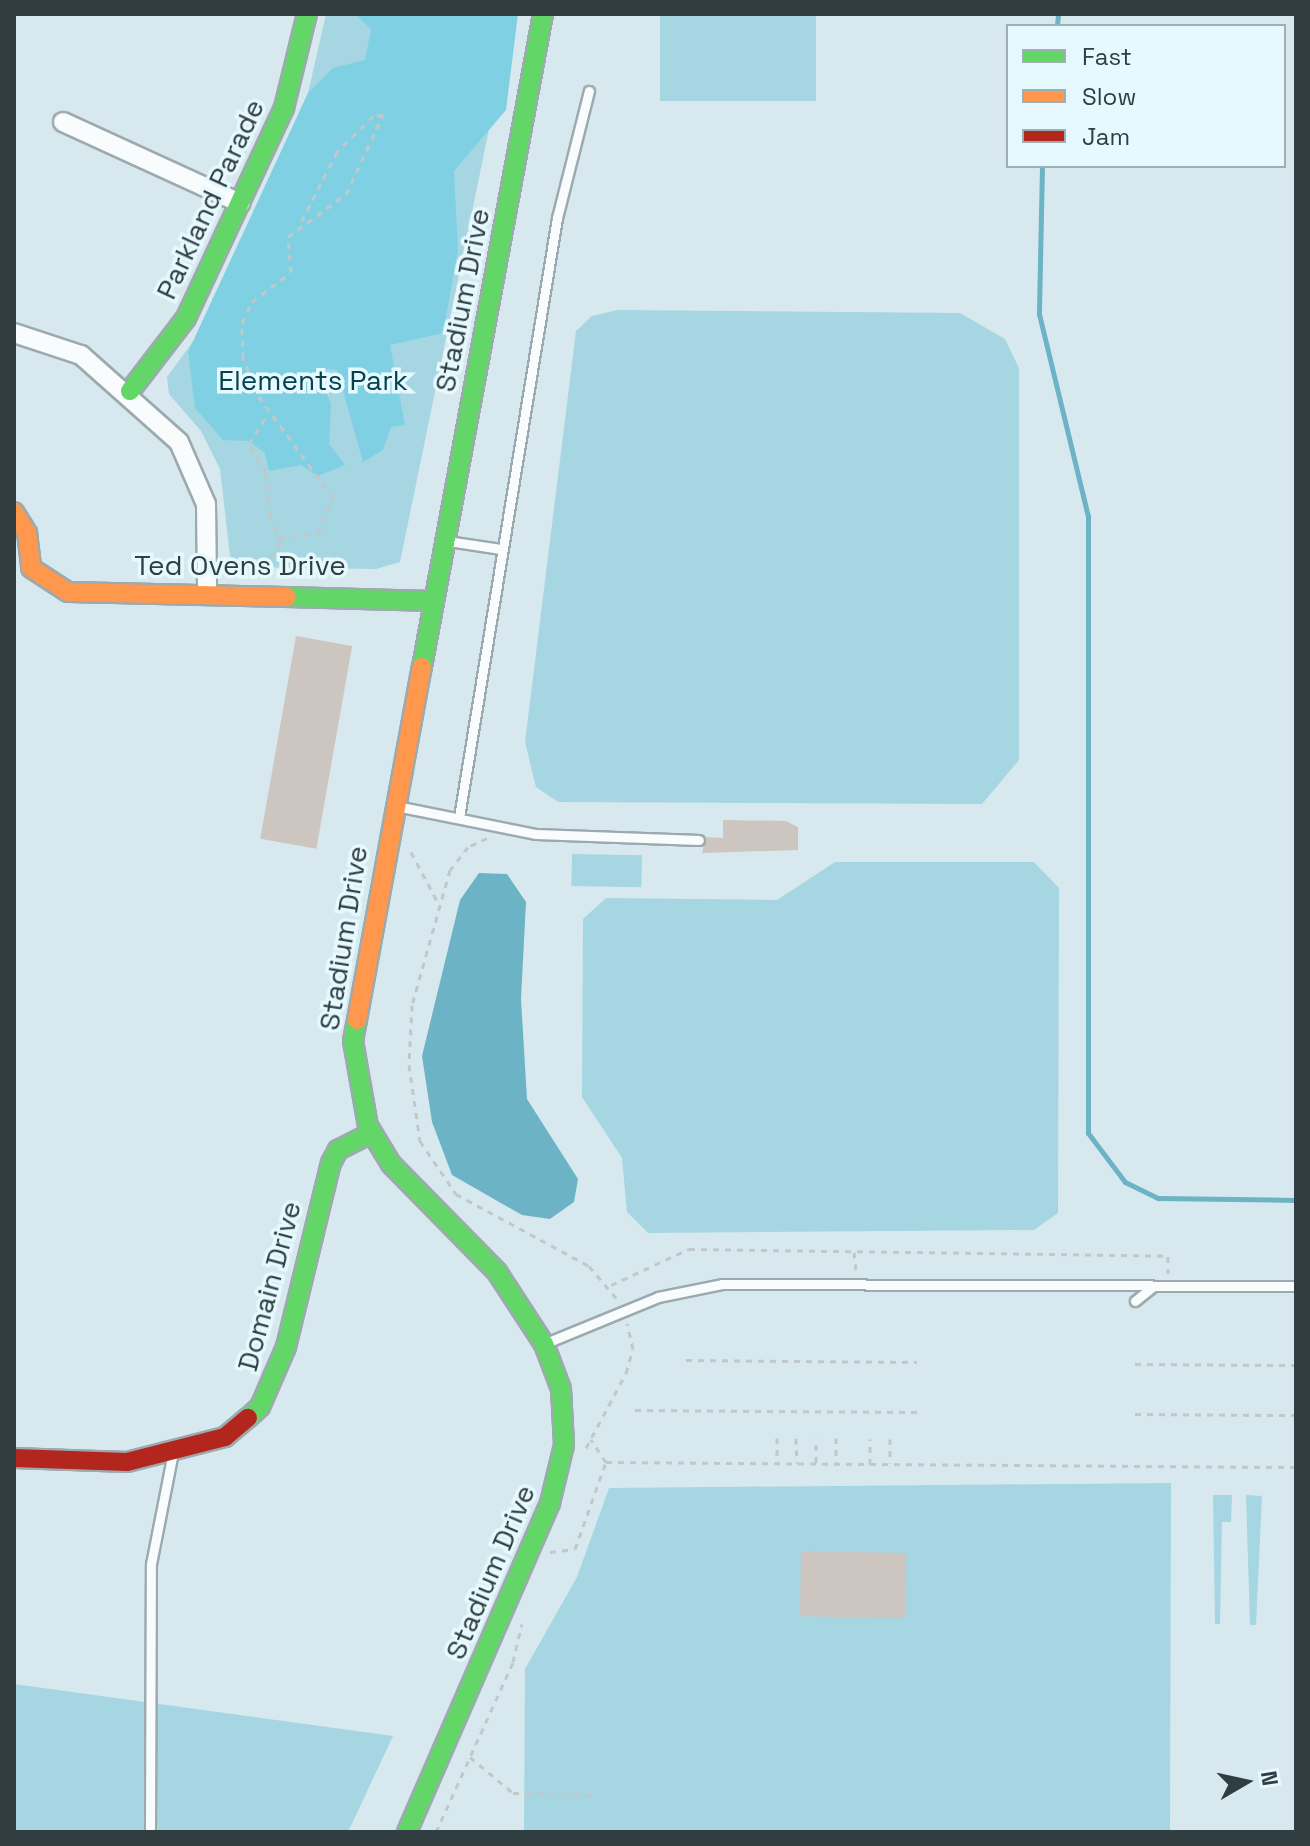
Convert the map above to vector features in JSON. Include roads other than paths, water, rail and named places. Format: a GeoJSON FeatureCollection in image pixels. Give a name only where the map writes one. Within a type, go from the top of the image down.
{"type":"FeatureCollection","features":[{"type":"Feature","properties":{"kind":"main road","name":"Parkland Parade"},"geometry":{"type":"LineString","coordinates":[[130,391],[182,326],[240,203],[296,76],[307,14]]}},
{"type":"Feature","properties":{"kind":"main road","name":"Stadium Drive"},"geometry":{"type":"LineString","coordinates":[[407,1832],[560,1474],[561,1389],[544,1344],[497,1272],[422,1201],[372,1133],[355,1078],[353,1041],[393,806],[543,14]]}},
{"type":"Feature","properties":{"kind":"main road","name":"Ted Ovens Drive"},"geometry":{"type":"LineString","coordinates":[[14,512],[27,533],[31,568],[48,584],[68,592],[207,592],[433,601]]}},
{"type":"Feature","properties":{"kind":"main road","name":"Domain Drive"},"geometry":{"type":"LineString","coordinates":[[14,1458],[127,1462],[173,1453],[225,1437],[274,1385],[331,1163],[338,1150],[372,1133]]}},
{"type":"Feature","properties":{"kind":"street"},"geometry":{"type":"LineString","coordinates":[[63,122],[240,203]]}},
{"type":"Feature","properties":{"kind":"street"},"geometry":{"type":"LineString","coordinates":[[14,333],[81,355],[130,391],[179,442],[200,479],[207,592]]}},
{"type":"Feature","properties":{"kind":"lane"},"geometry":{"type":"LineString","coordinates":[[459,817],[557,218],[589,91]]}},
{"type":"Feature","properties":{"kind":"lane"},"geometry":{"type":"LineString","coordinates":[[445,540],[501,549]]}},
{"type":"Feature","properties":{"kind":"lane"},"geometry":{"type":"LineString","coordinates":[[393,806],[563,836],[699,840]]}},
{"type":"Feature","properties":{"kind":"lane"},"geometry":{"type":"LineString","coordinates":[[544,1344],[658,1297],[709,1285],[1296,1286]]}},
{"type":"Feature","properties":{"kind":"lane"},"geometry":{"type":"LineString","coordinates":[[1135,1301],[1151,1288]]}},
{"type":"Feature","properties":{"kind":"lane"},"geometry":{"type":"LineString","coordinates":[[152,1831],[151,1564],[173,1453]]}},
{"type":"Feature","properties":{"kind":"waterway"},"geometry":{"type":"LineString","coordinates":[[1057,24],[1058,14]]}},
{"type":"Feature","properties":{"kind":"waterway"},"geometry":{"type":"LineString","coordinates":[[1042,168],[1039,314],[1088,516],[1088,1133],[1125,1182],[1158,1198],[1296,1200]]}},
{"type":"Feature","properties":{"kind":"park label","name":"Elements Park"},"geometry":{"type":"Point","coordinates":[313,380]}}]}
